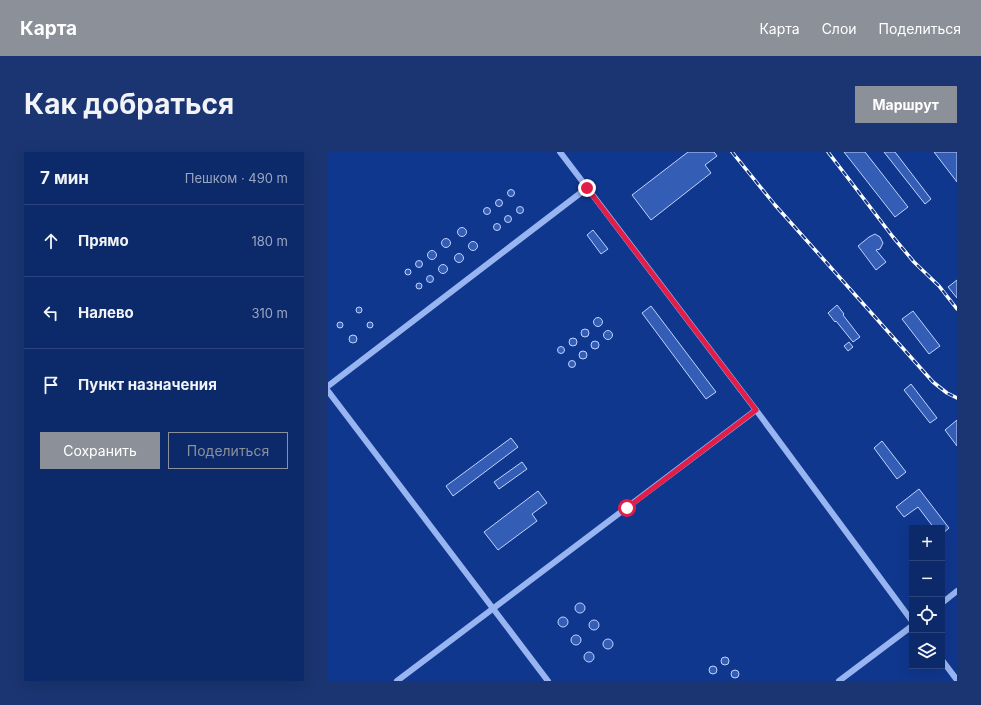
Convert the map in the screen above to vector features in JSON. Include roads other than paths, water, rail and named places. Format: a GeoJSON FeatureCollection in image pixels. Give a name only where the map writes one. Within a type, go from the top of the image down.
{"type":"FeatureCollection","features":[{"type":"Feature","properties":{"kind":"lane"},"geometry":{"type":"LineString","coordinates":[[560,152],[756,410],[909,617]]}},
{"type":"Feature","properties":{"kind":"lane"},"geometry":{"type":"LineString","coordinates":[[328,386],[587,188]]}},
{"type":"Feature","properties":{"kind":"lane"},"geometry":{"type":"LineString","coordinates":[[328,391],[548,681]]}},
{"type":"Feature","properties":{"kind":"lane"},"geometry":{"type":"LineString","coordinates":[[398,681],[756,410]]}},
{"type":"Feature","properties":{"kind":"lane"},"geometry":{"type":"LineString","coordinates":[[945,601],[957,591]]}},
{"type":"Feature","properties":{"kind":"lane"},"geometry":{"type":"LineString","coordinates":[[839,681],[909,628]]}},
{"type":"Feature","properties":{"kind":"lane"},"geometry":{"type":"LineString","coordinates":[[945,664],[957,680]]}},
{"type":"Feature","properties":{"kind":"railway"},"geometry":{"type":"LineString","coordinates":[[732,152],[775,205],[933,382],[947,393],[957,398]]}},
{"type":"Feature","properties":{"kind":"railway"},"geometry":{"type":"LineString","coordinates":[[828,152],[893,237],[914,262],[939,286],[957,309]]}}]}
